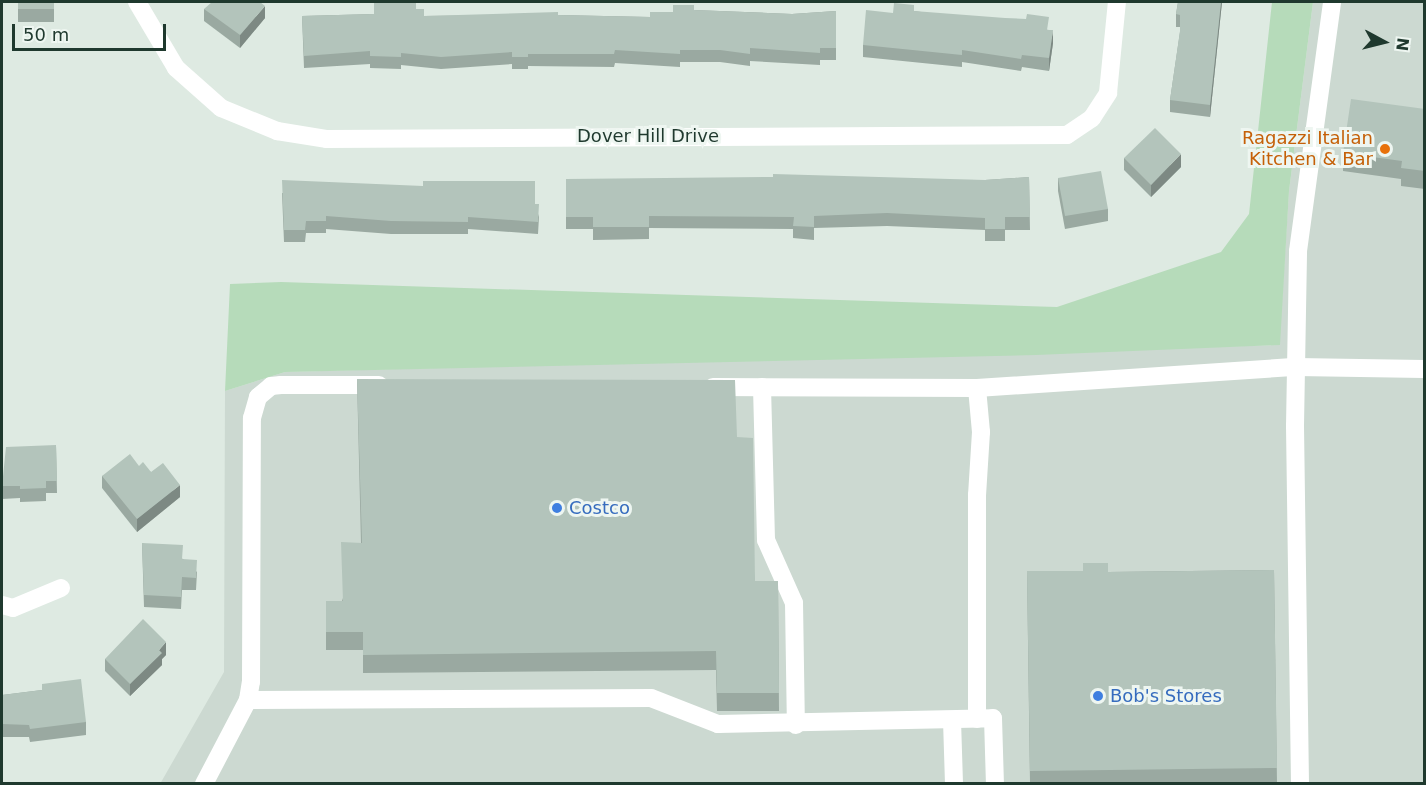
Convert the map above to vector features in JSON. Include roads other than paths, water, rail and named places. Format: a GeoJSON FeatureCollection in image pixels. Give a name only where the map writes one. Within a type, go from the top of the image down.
{"type":"FeatureCollection","features":[{"type":"Feature","properties":{"kind":"street","name":"Dover Hill Drive"},"geometry":{"type":"LineString","coordinates":[[137,2],[176,68],[221,108],[277,131],[327,140],[1066,135],[1092,118],[1108,93],[1117,2]]}},
{"type":"Feature","properties":{"kind":"street"},"geometry":{"type":"LineString","coordinates":[[1300,783],[1296,367],[1298,251],[1332,2]]}},
{"type":"Feature","properties":{"kind":"street"},"geometry":{"type":"LineString","coordinates":[[692,387],[977,388],[1296,367],[1425,369]]}},
{"type":"Feature","properties":{"kind":"street"},"geometry":{"type":"LineString","coordinates":[[204,783],[248,700],[252,418],[258,398],[271,386],[281,385],[398,385]]}},
{"type":"Feature","properties":{"kind":"street"},"geometry":{"type":"LineString","coordinates":[[762,387],[766,540],[794,603],[796,725]]}},
{"type":"Feature","properties":{"kind":"street"},"geometry":{"type":"LineString","coordinates":[[977,388],[981,432],[977,495],[977,719]]}},
{"type":"Feature","properties":{"kind":"street"},"geometry":{"type":"LineString","coordinates":[[2,604],[13,608],[61,588]]}},
{"type":"Feature","properties":{"kind":"street"},"geometry":{"type":"LineString","coordinates":[[248,700],[651,698],[718,724],[796,725],[993,718],[995,783]]}},
{"type":"Feature","properties":{"kind":"street"},"geometry":{"type":"LineString","coordinates":[[952,720],[954,783]]}},
{"type":"Feature","properties":{"kind":"place","name":"Ragazzi Italian Kitchen & Bar"},"geometry":{"type":"Point","coordinates":[1385,149]}},
{"type":"Feature","properties":{"kind":"place","name":"Costco"},"geometry":{"type":"Point","coordinates":[557,508]}},
{"type":"Feature","properties":{"kind":"place","name":"Bob's Stores"},"geometry":{"type":"Point","coordinates":[1098,696]}}]}
